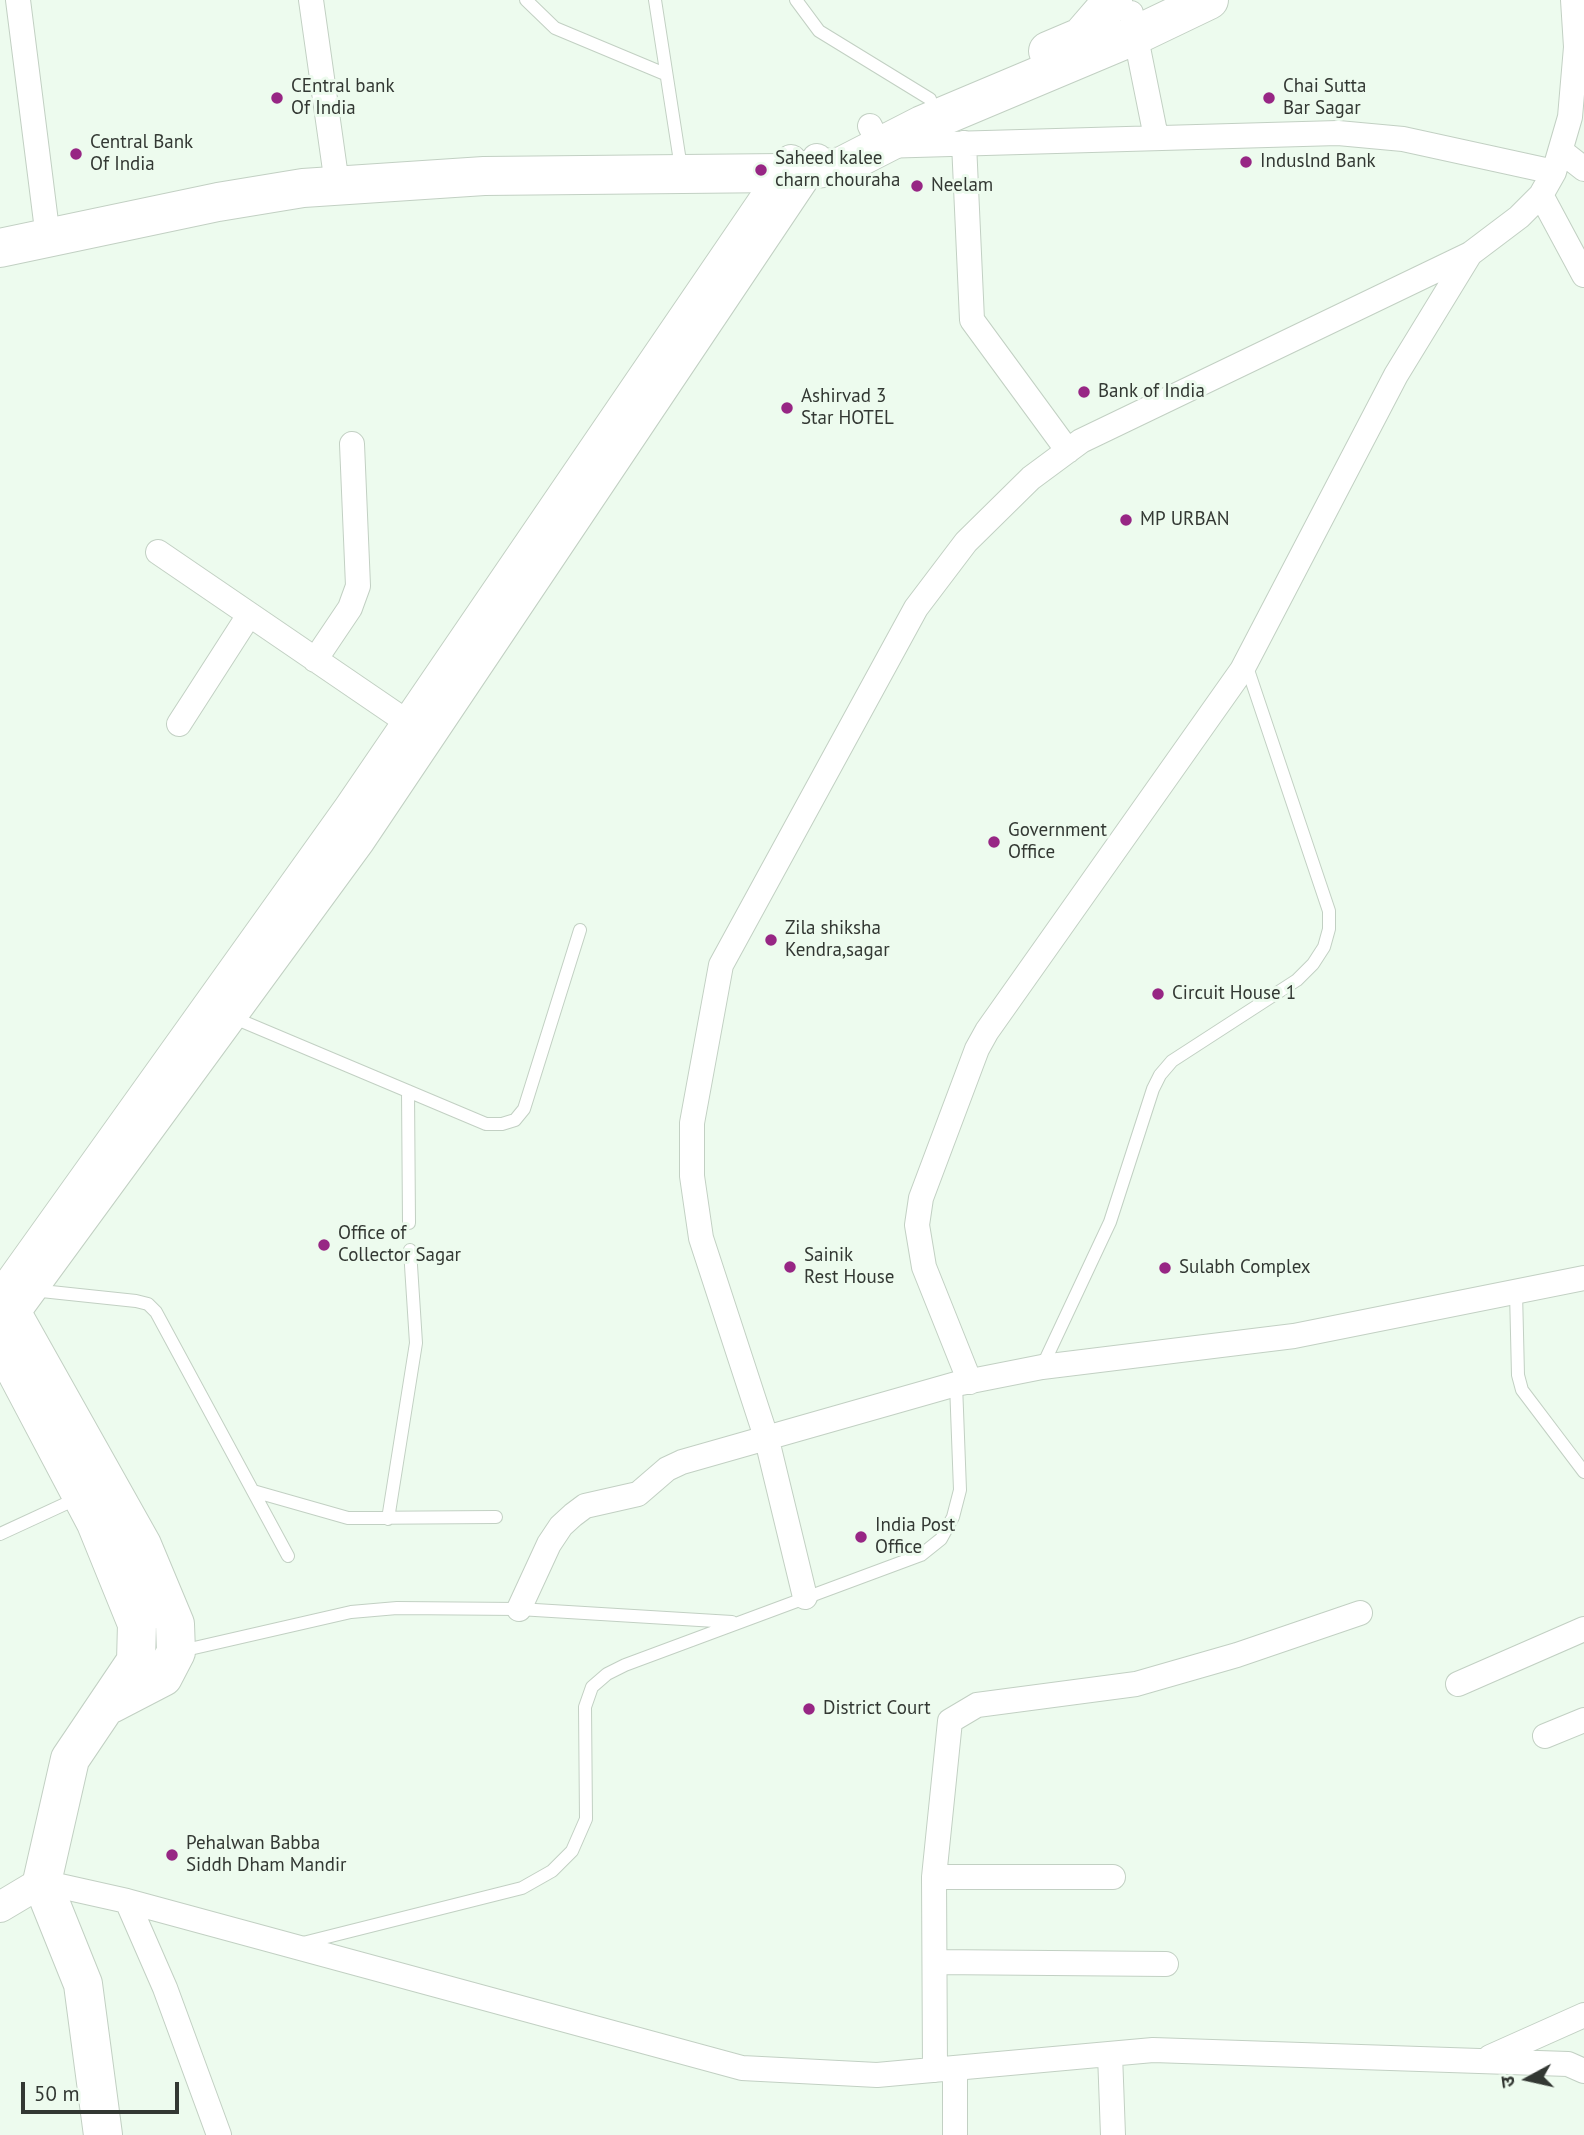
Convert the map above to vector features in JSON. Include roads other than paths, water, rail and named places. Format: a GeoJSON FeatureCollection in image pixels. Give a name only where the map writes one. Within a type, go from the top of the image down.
{"type":"FeatureCollection","features":[{"type":"Feature","properties":{"kind":"main road"},"geometry":{"type":"LineString","coordinates":[[875,136],[930,99],[1135,12],[1209,0]]}},
{"type":"Feature","properties":{"kind":"main road"},"geometry":{"type":"LineString","coordinates":[[0,248],[219,202],[303,188],[484,176],[802,162],[843,145],[922,125],[1135,12]]}},
{"type":"Feature","properties":{"kind":"main road"},"geometry":{"type":"LineString","coordinates":[[0,231],[286,174],[547,156],[678,155],[802,162]]}},
{"type":"Feature","properties":{"kind":"main road"},"geometry":{"type":"LineString","coordinates":[[7,1309],[81,1496],[96,1523],[137,1625],[156,1657]]}},
{"type":"Feature","properties":{"kind":"main road"},"geometry":{"type":"LineString","coordinates":[[7,1309],[142,1545],[175,1624],[156,1657],[106,1707],[70,1759],[49,1899],[77,2135]]}},
{"type":"Feature","properties":{"kind":"main road"},"geometry":{"type":"LineString","coordinates":[[49,1899],[83,1984],[103,2135]]}},
{"type":"Feature","properties":{"kind":"street"},"geometry":{"type":"LineString","coordinates":[[18,0],[46,222]]}},
{"type":"Feature","properties":{"kind":"street"},"geometry":{"type":"LineString","coordinates":[[311,0],[335,170]]}},
{"type":"Feature","properties":{"kind":"street"},"geometry":{"type":"LineString","coordinates":[[805,1597],[767,1440],[701,1238],[692,1176],[692,1123],[721,965],[916,608],[966,542],[1031,478],[1081,441],[1470,254],[1519,217],[1541,195],[1558,162],[1570,117],[1576,47],[1573,0]]}},
{"type":"Feature","properties":{"kind":"street"},"geometry":{"type":"LineString","coordinates":[[1135,12],[1156,137]]}},
{"type":"Feature","properties":{"kind":"street"},"geometry":{"type":"LineString","coordinates":[[875,136],[964,143],[1338,133],[1403,139],[1558,162],[1584,169]]}},
{"type":"Feature","properties":{"kind":"street"},"geometry":{"type":"LineString","coordinates":[[964,143],[972,320],[1068,451]]}},
{"type":"Feature","properties":{"kind":"street"},"geometry":{"type":"LineString","coordinates":[[7,1309],[407,722],[802,162]]}},
{"type":"Feature","properties":{"kind":"street"},"geometry":{"type":"LineString","coordinates":[[7,1309],[232,1017],[359,842],[802,162]]}},
{"type":"Feature","properties":{"kind":"street"},"geometry":{"type":"LineString","coordinates":[[1541,195],[1584,275]]}},
{"type":"Feature","properties":{"kind":"street"},"geometry":{"type":"LineString","coordinates":[[963,1383],[924,1267],[917,1225],[921,1198],[977,1049],[1245,663],[1396,375],[1470,254]]}},
{"type":"Feature","properties":{"kind":"street"},"geometry":{"type":"LineString","coordinates":[[315,660],[350,608],[358,586],[352,444]]}},
{"type":"Feature","properties":{"kind":"street"},"geometry":{"type":"LineString","coordinates":[[158,552],[407,722]]}},
{"type":"Feature","properties":{"kind":"street"},"geometry":{"type":"LineString","coordinates":[[179,724],[249,615]]}},
{"type":"Feature","properties":{"kind":"street"},"geometry":{"type":"LineString","coordinates":[[519,1609],[549,1544],[561,1526],[573,1515],[585,1507],[638,1494],[667,1469],[682,1462],[963,1383],[1042,1367],[1294,1336],[1584,1278]]}},
{"type":"Feature","properties":{"kind":"street"},"geometry":{"type":"LineString","coordinates":[[955,2135],[945,2069],[935,1962],[934,1877],[950,1721],[977,1706],[1136,1684],[1237,1655],[1360,1613]]}},
{"type":"Feature","properties":{"kind":"street"},"geometry":{"type":"LineString","coordinates":[[1458,1684],[1584,1629]]}},
{"type":"Feature","properties":{"kind":"street"},"geometry":{"type":"LineString","coordinates":[[1545,1735],[1584,1720]]}},
{"type":"Feature","properties":{"kind":"street"},"geometry":{"type":"LineString","coordinates":[[934,1877],[1113,1877]]}},
{"type":"Feature","properties":{"kind":"street"},"geometry":{"type":"LineString","coordinates":[[0,1908],[49,1899],[127,1901],[742,2068],[877,2075],[1153,2050],[1568,2064],[1584,2071]]}},
{"type":"Feature","properties":{"kind":"street"},"geometry":{"type":"LineString","coordinates":[[127,1901],[165,1988],[219,2135]]}},
{"type":"Feature","properties":{"kind":"street"},"geometry":{"type":"LineString","coordinates":[[935,1962],[1166,1964]]}},
{"type":"Feature","properties":{"kind":"street"},"geometry":{"type":"LineString","coordinates":[[1483,2060],[1584,2015]]}},
{"type":"Feature","properties":{"kind":"street"},"geometry":{"type":"LineString","coordinates":[[1110,2054],[1113,2135]]}},
{"type":"Feature","properties":{"kind":"lane"},"geometry":{"type":"LineString","coordinates":[[526,0],[555,29],[665,74]]}},
{"type":"Feature","properties":{"kind":"lane"},"geometry":{"type":"LineString","coordinates":[[655,0],[678,155]]}},
{"type":"Feature","properties":{"kind":"lane"},"geometry":{"type":"LineString","coordinates":[[796,0],[819,31],[930,99]]}},
{"type":"Feature","properties":{"kind":"lane"},"geometry":{"type":"LineString","coordinates":[[1042,1367],[1110,1222],[1153,1089],[1160,1075],[1172,1061],[1297,980],[1313,964],[1324,947],[1329,929],[1329,911],[1245,663]]}},
{"type":"Feature","properties":{"kind":"lane"},"geometry":{"type":"LineString","coordinates":[[232,1017],[486,1124],[502,1124],[515,1120],[524,1108],[580,930]]}},
{"type":"Feature","properties":{"kind":"lane"},"geometry":{"type":"LineString","coordinates":[[408,1091],[409,1223]]}},
{"type":"Feature","properties":{"kind":"lane"},"geometry":{"type":"LineString","coordinates":[[388,1519],[416,1343],[410,1250]]}},
{"type":"Feature","properties":{"kind":"lane"},"geometry":{"type":"LineString","coordinates":[[1516,1292],[1518,1376],[1522,1390],[1584,1472]]}},
{"type":"Feature","properties":{"kind":"lane"},"geometry":{"type":"LineString","coordinates":[[7,1309],[136,1301],[148,1304],[156,1312],[288,1556]]}},
{"type":"Feature","properties":{"kind":"lane"},"geometry":{"type":"LineString","coordinates":[[292,1946],[522,1888],[552,1871],[572,1851],[586,1819],[585,1707],[592,1688],[607,1674],[625,1665],[921,1555],[941,1539],[953,1517],[960,1490],[963,1383]]}},
{"type":"Feature","properties":{"kind":"lane"},"geometry":{"type":"LineString","coordinates":[[253,1491],[335,1516],[361,1520],[496,1517]]}},
{"type":"Feature","properties":{"kind":"lane"},"geometry":{"type":"LineString","coordinates":[[0,1534],[81,1496]]}},
{"type":"Feature","properties":{"kind":"lane"},"geometry":{"type":"LineString","coordinates":[[156,1657],[351,1612],[397,1608],[519,1609],[738,1623]]}},
{"type":"Feature","properties":{"kind":"place","name":"CEntral bank Of India"},"geometry":{"type":"Point","coordinates":[277,98]}},
{"type":"Feature","properties":{"kind":"place","name":"Chai Sutta Bar Sagar"},"geometry":{"type":"Point","coordinates":[1269,98]}},
{"type":"Feature","properties":{"kind":"place","name":"Central Bank Of India"},"geometry":{"type":"Point","coordinates":[76,154]}},
{"type":"Feature","properties":{"kind":"place","name":"Induslnd Bank"},"geometry":{"type":"Point","coordinates":[1246,162]}},
{"type":"Feature","properties":{"kind":"place","name":"Saheed kalee charn chouraha"},"geometry":{"type":"Point","coordinates":[761,170]}},
{"type":"Feature","properties":{"kind":"place","name":"Neelam"},"geometry":{"type":"Point","coordinates":[917,186]}},
{"type":"Feature","properties":{"kind":"place","name":"Bank of India"},"geometry":{"type":"Point","coordinates":[1084,392]}},
{"type":"Feature","properties":{"kind":"place","name":"Ashirvad 3 Star HOTEL"},"geometry":{"type":"Point","coordinates":[787,408]}},
{"type":"Feature","properties":{"kind":"place","name":"MP URBAN"},"geometry":{"type":"Point","coordinates":[1126,520]}},
{"type":"Feature","properties":{"kind":"place","name":"Government Office"},"geometry":{"type":"Point","coordinates":[994,842]}},
{"type":"Feature","properties":{"kind":"place","name":"Zila shiksha Kendra,sagar"},"geometry":{"type":"Point","coordinates":[771,940]}},
{"type":"Feature","properties":{"kind":"place","name":"Circuit House 1"},"geometry":{"type":"Point","coordinates":[1158,994]}},
{"type":"Feature","properties":{"kind":"place","name":"Office of Collector Sagar"},"geometry":{"type":"Point","coordinates":[324,1245]}},
{"type":"Feature","properties":{"kind":"place","name":"Sainik Rest House"},"geometry":{"type":"Point","coordinates":[790,1267]}},
{"type":"Feature","properties":{"kind":"place","name":"Sulabh Complex"},"geometry":{"type":"Point","coordinates":[1165,1268]}},
{"type":"Feature","properties":{"kind":"place","name":"India Post Office"},"geometry":{"type":"Point","coordinates":[861,1537]}},
{"type":"Feature","properties":{"kind":"place","name":"District Court"},"geometry":{"type":"Point","coordinates":[809,1709]}},
{"type":"Feature","properties":{"kind":"place","name":"Pehalwan Babba Siddh Dham Mandir"},"geometry":{"type":"Point","coordinates":[172,1855]}}]}
